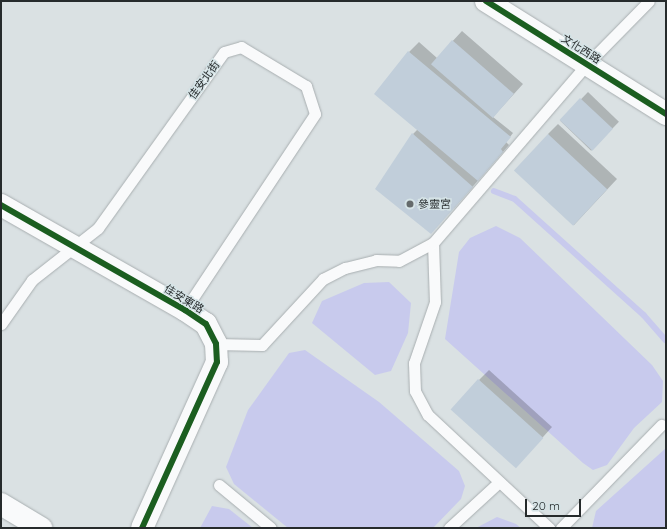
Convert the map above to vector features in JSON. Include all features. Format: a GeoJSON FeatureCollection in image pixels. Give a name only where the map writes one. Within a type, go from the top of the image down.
{"type":"FeatureCollection","features":[{"type":"Feature","properties":{"kind":"street","name":"文化西路"},"geometry":{"type":"LineString","coordinates":[[486,1],[666,114]]}},
{"type":"Feature","properties":{"kind":"street","name":"佳安東路"},"geometry":{"type":"LineString","coordinates":[[1,205],[206,324],[216,344],[217,362],[142,528]]}},
{"type":"Feature","properties":{"kind":"street"},"geometry":{"type":"LineString","coordinates":[[1,504],[41,528]]}},
{"type":"Feature","properties":{"kind":"lane"},"geometry":{"type":"LineString","coordinates":[[216,344],[262,345],[323,278],[345,268],[376,260],[399,261],[433,244],[587,64],[649,1]]}},
{"type":"Feature","properties":{"kind":"lane","name":"佳安北街"},"geometry":{"type":"LineString","coordinates":[[1,324],[32,280],[72,246],[98,228],[224,52],[241,47],[306,86],[314,114],[184,310]]}},
{"type":"Feature","properties":{"kind":"lane"},"geometry":{"type":"LineString","coordinates":[[433,244],[434,302],[414,363],[415,391],[428,415],[549,528]]}},
{"type":"Feature","properties":{"kind":"lane"},"geometry":{"type":"LineString","coordinates":[[561,528],[661,425]]}},
{"type":"Feature","properties":{"kind":"lane"},"geometry":{"type":"LineString","coordinates":[[449,528],[499,482]]}},
{"type":"Feature","properties":{"kind":"lane"},"geometry":{"type":"LineString","coordinates":[[218,485],[271,528]]}},
{"type":"Feature","properties":{"kind":"water"},"geometry":{"type":"Polygon","coordinates":[[[496,226],[520,238],[652,365],[663,381],[662,402],[634,428],[607,465],[593,470],[583,463],[445,339],[459,252],[470,238],[496,226]]]}},
{"type":"Feature","properties":{"kind":"water"},"geometry":{"type":"Polygon","coordinates":[[[389,282],[411,303],[408,333],[391,371],[375,375],[312,323],[322,301],[364,283],[389,282]]]}},
{"type":"Feature","properties":{"kind":"water"},"geometry":{"type":"Polygon","coordinates":[[[305,350],[379,402],[459,471],[465,486],[461,499],[433,528],[288,528],[234,484],[226,467],[248,410],[289,353],[305,350]]]}},
{"type":"Feature","properties":{"kind":"water"},"geometry":{"type":"Polygon","coordinates":[[[666,448],[666,528],[592,528],[596,511],[666,448]]]}},
{"type":"Feature","properties":{"kind":"water"},"geometry":{"type":"Polygon","coordinates":[[[212,506],[229,509],[253,528],[200,528],[212,506]]]}},
{"type":"Feature","properties":{"kind":"water"},"geometry":{"type":"Polygon","coordinates":[[[497,517],[516,524],[521,528],[476,528],[497,517]]]}},
{"type":"Feature","properties":{"kind":"building"},"geometry":{"type":"Polygon","coordinates":[[[452,40],[514,94],[493,118],[431,64],[452,40]]]}},
{"type":"Feature","properties":{"kind":"building"},"geometry":{"type":"Polygon","coordinates":[[[408,51],[511,137],[501,149],[503,152],[478,181],[374,94],[408,51]]]}},
{"type":"Feature","properties":{"kind":"building"},"geometry":{"type":"Polygon","coordinates":[[[580,98],[613,129],[592,151],[560,120],[580,98]]]}},
{"type":"Feature","properties":{"kind":"building"},"geometry":{"type":"Polygon","coordinates":[[[412,133],[473,187],[431,234],[375,189],[412,133]]]}},
{"type":"Feature","properties":{"kind":"building"},"geometry":{"type":"Polygon","coordinates":[[[548,134],[607,189],[573,226],[514,171],[548,134]]]}},
{"type":"Feature","properties":{"kind":"building"},"geometry":{"type":"Polygon","coordinates":[[[478,379],[543,438],[516,468],[451,409],[478,379]]]}},
{"type":"Feature","properties":{"kind":"waterway"},"geometry":{"type":"LineString","coordinates":[[494,191],[515,199],[644,315],[666,340]]}},
{"type":"Feature","properties":{"kind":"cycle path"},"geometry":{"type":"LineString","coordinates":[[486,1],[666,114]]}},
{"type":"Feature","properties":{"kind":"cycle path"},"geometry":{"type":"LineString","coordinates":[[1,205],[185,310],[206,324],[216,344],[217,362],[142,528]]}},
{"type":"Feature","properties":{"kind":"place","name":"參靈宮"},"geometry":{"type":"Point","coordinates":[410,204]}}]}
